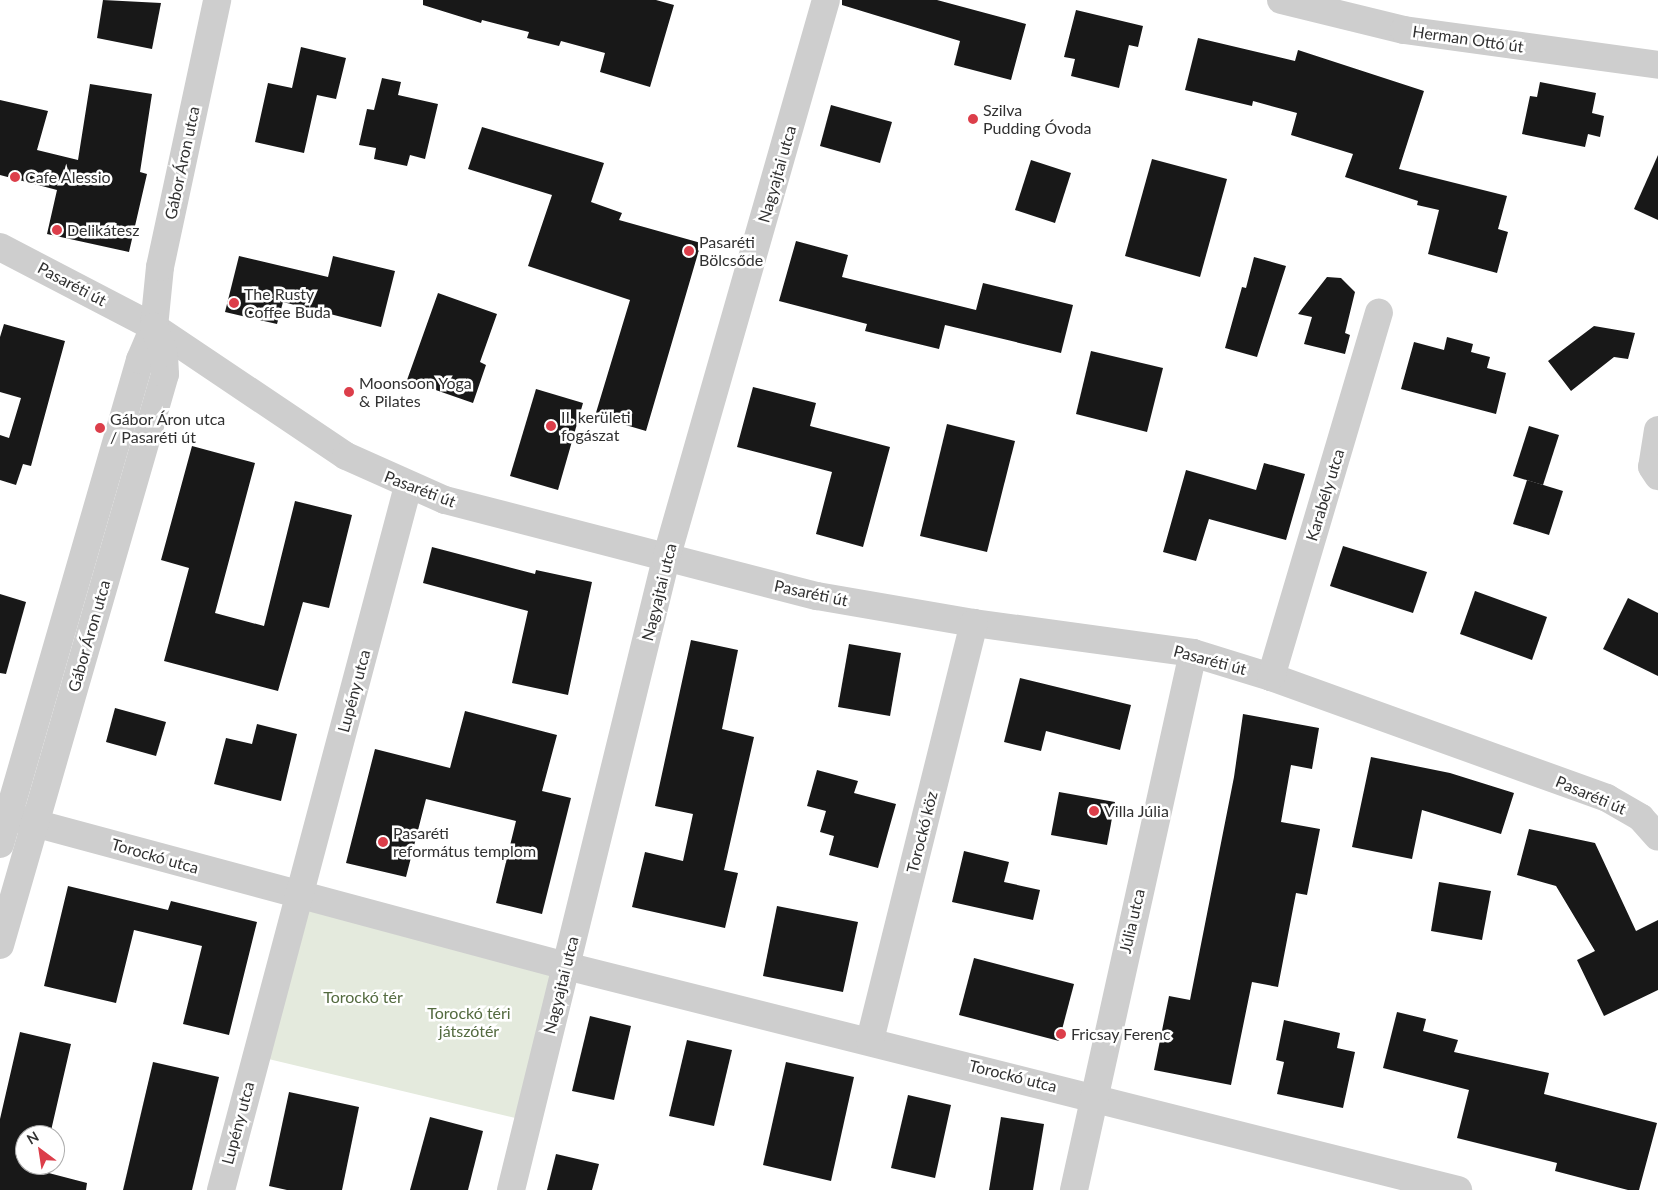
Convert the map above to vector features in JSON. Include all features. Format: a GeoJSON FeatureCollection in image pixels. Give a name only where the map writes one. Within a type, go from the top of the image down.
{"type":"FeatureCollection","features":[{"type":"Feature","properties":{"kind":"street","name":"Gábor Áron utca"},"geometry":{"type":"LineString","coordinates":[[0,844],[140,360],[154,327],[160,267],[217,0]]}},
{"type":"Feature","properties":{"kind":"street","name":"Nagyajtai utca"},"geometry":{"type":"LineString","coordinates":[[511,1190],[666,559],[826,0]]}},
{"type":"Feature","properties":{"kind":"street","name":"Herman Ottó út"},"geometry":{"type":"LineString","coordinates":[[1281,0],[1404,30],[1658,66]]}},
{"type":"Feature","properties":{"kind":"street","name":"Pasaréti út"},"geometry":{"type":"LineString","coordinates":[[0,247],[154,327],[346,456],[408,486],[445,500],[666,559],[817,596],[974,623],[1193,652],[1271,677],[1607,798],[1625,807],[1657,833]]}},
{"type":"Feature","properties":{"kind":"street","name":"Karabély utca"},"geometry":{"type":"LineString","coordinates":[[1271,677],[1378,313]]}},
{"type":"Feature","properties":{"kind":"street","name":"Gábor Áron utca"},"geometry":{"type":"LineString","coordinates":[[0,942],[8,884],[35,823],[165,374],[164,353],[154,327]]}},
{"type":"Feature","properties":{"kind":"street"},"geometry":{"type":"LineString","coordinates":[[1658,430],[1652,467],[1658,476]]}},
{"type":"Feature","properties":{"kind":"street","name":"Lupény utca"},"geometry":{"type":"LineString","coordinates":[[221,1190],[301,896],[408,486]]}},
{"type":"Feature","properties":{"kind":"street"},"geometry":{"type":"LineString","coordinates":[[84,553],[111,560]]}},
{"type":"Feature","properties":{"kind":"street","name":"Torockó köz"},"geometry":{"type":"LineString","coordinates":[[870,1040],[974,623]]}},
{"type":"Feature","properties":{"kind":"street"},"geometry":{"type":"LineString","coordinates":[[59,640],[86,647]]}},
{"type":"Feature","properties":{"kind":"street","name":"Júlia utca"},"geometry":{"type":"LineString","coordinates":[[1074,1190],[1092,1096],[1193,652]]}},
{"type":"Feature","properties":{"kind":"street","name":"Torockó utca"},"geometry":{"type":"LineString","coordinates":[[8,816],[301,896]]}},
{"type":"Feature","properties":{"kind":"street"},"geometry":{"type":"LineString","coordinates":[[301,896],[566,966]]}},
{"type":"Feature","properties":{"kind":"street","name":"Torockó utca"},"geometry":{"type":"LineString","coordinates":[[566,966],[870,1040],[1458,1190]]}},
{"type":"Feature","properties":{"kind":"green space","name":"Torockó tér"},"geometry":{"type":"Polygon","coordinates":[[[301,896],[566,966],[528,1121],[256,1056],[301,896]]]}},
{"type":"Feature","properties":{"kind":"building"},"geometry":{"type":"Polygon","coordinates":[[[103,0],[161,3],[152,49],[97,38],[103,0]]]}},
{"type":"Feature","properties":{"kind":"building"},"geometry":{"type":"Polygon","coordinates":[[[423,0],[656,0],[674,5],[650,87],[600,72],[605,53],[561,41],[559,46],[527,38],[529,32],[482,20],[481,23],[423,5],[423,0]]]}},
{"type":"Feature","properties":{"kind":"building"},"geometry":{"type":"Polygon","coordinates":[[[842,0],[937,0],[1026,24],[1011,80],[954,65],[960,41],[842,5],[842,0]]]}},
{"type":"Feature","properties":{"kind":"building"},"geometry":{"type":"Polygon","coordinates":[[[1076,10],[1143,26],[1138,47],[1129,45],[1119,88],[1071,76],[1075,59],[1064,57],[1076,10]]]}},
{"type":"Feature","properties":{"kind":"building"},"geometry":{"type":"Polygon","coordinates":[[[1198,38],[1295,61],[1298,50],[1424,91],[1399,169],[1507,196],[1498,229],[1508,232],[1497,273],[1428,254],[1439,210],[1417,205],[1418,201],[1345,177],[1353,154],[1291,135],[1297,113],[1253,101],[1252,106],[1185,90],[1198,38]]]}},
{"type":"Feature","properties":{"kind":"building"},"geometry":{"type":"Polygon","coordinates":[[[301,47],[346,58],[336,99],[317,95],[304,153],[255,142],[268,83],[292,88],[301,47]]]}},
{"type":"Feature","properties":{"kind":"building"},"geometry":{"type":"Polygon","coordinates":[[[382,78],[401,82],[398,95],[438,104],[425,159],[410,155],[407,166],[374,159],[376,148],[359,145],[367,109],[374,110],[382,78]]]}},
{"type":"Feature","properties":{"kind":"building"},"geometry":{"type":"Polygon","coordinates":[[[1540,82],[1596,93],[1592,113],[1604,116],[1600,137],[1588,134],[1585,147],[1522,134],[1530,96],[1537,97],[1540,82]]]}},
{"type":"Feature","properties":{"kind":"building"},"geometry":{"type":"Polygon","coordinates":[[[90,84],[152,94],[140,172],[147,174],[129,252],[47,234],[57,190],[0,175],[0,100],[48,111],[37,150],[78,160],[90,84]]]}},
{"type":"Feature","properties":{"kind":"building"},"geometry":{"type":"Polygon","coordinates":[[[831,105],[892,122],[880,163],[820,146],[831,105]]]}},
{"type":"Feature","properties":{"kind":"building"},"geometry":{"type":"Polygon","coordinates":[[[482,127],[604,163],[591,202],[622,213],[619,220],[701,243],[646,431],[595,416],[630,300],[528,266],[552,195],[468,169],[482,127]]]}},
{"type":"Feature","properties":{"kind":"building"},"geometry":{"type":"Polygon","coordinates":[[[1658,155],[1658,220],[1634,209],[1658,155]]]}},
{"type":"Feature","properties":{"kind":"building"},"geometry":{"type":"Polygon","coordinates":[[[1152,159],[1227,179],[1200,277],[1125,256],[1152,159]]]}},
{"type":"Feature","properties":{"kind":"building"},"geometry":{"type":"Polygon","coordinates":[[[1031,160],[1071,173],[1055,223],[1015,210],[1031,160]]]}},
{"type":"Feature","properties":{"kind":"building"},"geometry":{"type":"Polygon","coordinates":[[[796,241],[848,255],[842,277],[976,310],[983,283],[1073,305],[1061,353],[945,325],[939,349],[865,331],[867,324],[779,301],[796,241]]]}},
{"type":"Feature","properties":{"kind":"building"},"geometry":{"type":"Polygon","coordinates":[[[239,256],[328,277],[333,256],[395,271],[381,327],[283,302],[277,324],[225,312],[239,256]]]}},
{"type":"Feature","properties":{"kind":"building"},"geometry":{"type":"Polygon","coordinates":[[[1254,257],[1286,266],[1257,357],[1225,348],[1242,287],[1246,288],[1254,257]]]}},
{"type":"Feature","properties":{"kind":"building"},"geometry":{"type":"Polygon","coordinates":[[[1327,277],[1341,278],[1355,292],[1345,333],[1350,335],[1345,354],[1304,344],[1312,317],[1298,314],[1327,277]]]}},
{"type":"Feature","properties":{"kind":"building"},"geometry":{"type":"Polygon","coordinates":[[[438,293],[497,314],[480,362],[486,365],[473,403],[407,380],[438,293]]]}},
{"type":"Feature","properties":{"kind":"building"},"geometry":{"type":"Polygon","coordinates":[[[4,324],[65,341],[31,466],[23,464],[16,485],[0,480],[0,435],[9,438],[21,398],[0,392],[0,337],[4,324]]]}},
{"type":"Feature","properties":{"kind":"building"},"geometry":{"type":"Polygon","coordinates":[[[1594,326],[1635,333],[1628,359],[1614,357],[1571,391],[1548,361],[1594,326]]]}},
{"type":"Feature","properties":{"kind":"building"},"geometry":{"type":"Polygon","coordinates":[[[1447,337],[1473,344],[1471,352],[1490,357],[1487,368],[1506,373],[1496,414],[1401,389],[1414,342],[1444,350],[1447,337]]]}},
{"type":"Feature","properties":{"kind":"building"},"geometry":{"type":"Polygon","coordinates":[[[1091,351],[1163,368],[1147,432],[1076,414],[1091,351]]]}},
{"type":"Feature","properties":{"kind":"building"},"geometry":{"type":"Polygon","coordinates":[[[753,387],[816,403],[810,426],[890,447],[863,547],[816,534],[832,472],[737,447],[753,387]]]}},
{"type":"Feature","properties":{"kind":"building","name":"II. kerületi fogászat"},"geometry":{"type":"Polygon","coordinates":[[[536,389],[583,403],[558,490],[510,476],[536,389]]]}},
{"type":"Feature","properties":{"kind":"building"},"geometry":{"type":"Polygon","coordinates":[[[947,424],[1015,441],[987,552],[920,536],[947,424]]]}},
{"type":"Feature","properties":{"kind":"building"},"geometry":{"type":"Polygon","coordinates":[[[1529,426],[1559,435],[1543,485],[1513,476],[1529,426]]]}},
{"type":"Feature","properties":{"kind":"building"},"geometry":{"type":"Polygon","coordinates":[[[192,446],[255,463],[215,613],[264,626],[295,501],[352,515],[329,608],[303,602],[278,691],[164,661],[189,568],[161,560],[192,446]]]}},
{"type":"Feature","properties":{"kind":"building"},"geometry":{"type":"Polygon","coordinates":[[[1264,463],[1305,474],[1286,540],[1209,519],[1196,561],[1163,552],[1186,470],[1256,490],[1264,463]]]}},
{"type":"Feature","properties":{"kind":"building"},"geometry":{"type":"Polygon","coordinates":[[[1527,480],[1563,491],[1549,535],[1513,524],[1527,480]]]}},
{"type":"Feature","properties":{"kind":"building"},"geometry":{"type":"Polygon","coordinates":[[[1343,546],[1427,572],[1413,613],[1330,586],[1343,546]]]}},
{"type":"Feature","properties":{"kind":"building"},"geometry":{"type":"Polygon","coordinates":[[[432,547],[535,574],[536,570],[592,582],[568,695],[512,683],[528,611],[423,583],[432,547]]]}},
{"type":"Feature","properties":{"kind":"building"},"geometry":{"type":"Polygon","coordinates":[[[1475,591],[1547,617],[1532,660],[1460,634],[1475,591]]]}},
{"type":"Feature","properties":{"kind":"building"},"geometry":{"type":"Polygon","coordinates":[[[0,594],[26,602],[6,674],[0,673],[0,594]]]}},
{"type":"Feature","properties":{"kind":"building"},"geometry":{"type":"Polygon","coordinates":[[[1628,598],[1658,613],[1658,676],[1603,649],[1628,598]]]}},
{"type":"Feature","properties":{"kind":"building"},"geometry":{"type":"Polygon","coordinates":[[[691,640],[738,650],[722,729],[754,737],[724,870],[738,873],[725,928],[632,907],[645,852],[683,861],[693,814],[655,806],[691,640]]]}},
{"type":"Feature","properties":{"kind":"building"},"geometry":{"type":"Polygon","coordinates":[[[849,644],[901,653],[890,716],[838,707],[849,644]]]}},
{"type":"Feature","properties":{"kind":"building"},"geometry":{"type":"Polygon","coordinates":[[[1020,678],[1131,705],[1120,750],[1046,731],[1041,751],[1004,742],[1020,678]]]}},
{"type":"Feature","properties":{"kind":"building"},"geometry":{"type":"Polygon","coordinates":[[[115,708],[166,722],[156,756],[106,742],[115,708]]]}},
{"type":"Feature","properties":{"kind":"building","name":"Pasaréti református templom"},"geometry":{"type":"Polygon","coordinates":[[[465,711],[557,735],[542,791],[571,798],[542,914],[496,903],[516,821],[426,799],[406,877],[346,863],[375,749],[450,768],[465,711]]]}},
{"type":"Feature","properties":{"kind":"building"},"geometry":{"type":"Polygon","coordinates":[[[1243,714],[1319,728],[1312,769],[1291,765],[1281,822],[1320,829],[1307,895],[1296,893],[1278,987],[1252,982],[1231,1085],[1154,1070],[1169,996],[1190,1000],[1234,777],[1243,714]]]}},
{"type":"Feature","properties":{"kind":"building"},"geometry":{"type":"Polygon","coordinates":[[[257,724],[297,734],[281,801],[214,784],[226,738],[252,744],[257,724]]]}},
{"type":"Feature","properties":{"kind":"building"},"geometry":{"type":"Polygon","coordinates":[[[1371,757],[1450,773],[1514,793],[1501,834],[1422,810],[1412,859],[1352,847],[1371,757]]]}},
{"type":"Feature","properties":{"kind":"building"},"geometry":{"type":"Polygon","coordinates":[[[817,770],[858,781],[854,793],[896,804],[878,868],[829,855],[834,836],[820,832],[826,811],[807,806],[817,770]]]}},
{"type":"Feature","properties":{"kind":"building"},"geometry":{"type":"Polygon","coordinates":[[[1059,792],[1115,802],[1107,845],[1051,835],[1059,792]]]}},
{"type":"Feature","properties":{"kind":"building"},"geometry":{"type":"Polygon","coordinates":[[[1529,829],[1595,843],[1636,931],[1658,920],[1658,990],[1604,1016],[1577,960],[1595,951],[1556,886],[1517,875],[1529,829]]]}},
{"type":"Feature","properties":{"kind":"building"},"geometry":{"type":"Polygon","coordinates":[[[964,851],[1009,862],[1004,882],[1040,890],[1033,920],[952,902],[964,851]]]}},
{"type":"Feature","properties":{"kind":"building"},"geometry":{"type":"Polygon","coordinates":[[[1439,882],[1491,891],[1482,940],[1431,931],[1439,882]]]}},
{"type":"Feature","properties":{"kind":"building"},"geometry":{"type":"Polygon","coordinates":[[[68,886],[168,910],[171,901],[257,922],[229,1035],[183,1024],[202,946],[134,930],[116,1003],[44,986],[68,886]]]}},
{"type":"Feature","properties":{"kind":"building"},"geometry":{"type":"Polygon","coordinates":[[[777,906],[858,922],[843,992],[763,976],[777,906]]]}},
{"type":"Feature","properties":{"kind":"building"},"geometry":{"type":"Polygon","coordinates":[[[974,958],[1074,984],[1059,1041],[959,1015],[974,958]]]}},
{"type":"Feature","properties":{"kind":"building"},"geometry":{"type":"Polygon","coordinates":[[[1397,1012],[1426,1019],[1423,1031],[1458,1040],[1454,1052],[1549,1073],[1544,1094],[1657,1123],[1639,1190],[1628,1190],[1555,1171],[1557,1163],[1457,1138],[1469,1090],[1383,1068],[1397,1012]]]}},
{"type":"Feature","properties":{"kind":"building"},"geometry":{"type":"Polygon","coordinates":[[[590,1016],[631,1026],[614,1100],[572,1091],[590,1016]]]}},
{"type":"Feature","properties":{"kind":"building"},"geometry":{"type":"Polygon","coordinates":[[[1284,1020],[1340,1033],[1337,1048],[1355,1052],[1343,1108],[1277,1094],[1284,1062],[1276,1060],[1284,1020]]]}},
{"type":"Feature","properties":{"kind":"building"},"geometry":{"type":"Polygon","coordinates":[[[20,1032],[71,1044],[52,1125],[15,1125],[15,1175],[56,1175],[87,1183],[86,1190],[0,1190],[0,1119],[20,1032]]]}},
{"type":"Feature","properties":{"kind":"building"},"geometry":{"type":"Polygon","coordinates":[[[687,1040],[732,1050],[714,1126],[669,1116],[687,1040]]]}},
{"type":"Feature","properties":{"kind":"building"},"geometry":{"type":"Polygon","coordinates":[[[153,1062],[219,1077],[192,1190],[123,1190],[153,1062]]]}},
{"type":"Feature","properties":{"kind":"building"},"geometry":{"type":"Polygon","coordinates":[[[786,1062],[854,1077],[831,1181],[763,1165],[786,1062]]]}},
{"type":"Feature","properties":{"kind":"building"},"geometry":{"type":"Polygon","coordinates":[[[289,1092],[359,1107],[342,1190],[287,1190],[269,1186],[289,1092]]]}},
{"type":"Feature","properties":{"kind":"building"},"geometry":{"type":"Polygon","coordinates":[[[908,1095],[951,1105],[935,1178],[891,1168],[908,1095]]]}},
{"type":"Feature","properties":{"kind":"building"},"geometry":{"type":"Polygon","coordinates":[[[430,1117],[483,1131],[468,1190],[410,1190],[430,1117]]]}},
{"type":"Feature","properties":{"kind":"building"},"geometry":{"type":"Polygon","coordinates":[[[1001,1117],[1044,1124],[1033,1190],[989,1190],[1001,1117]]]}},
{"type":"Feature","properties":{"kind":"building"},"geometry":{"type":"Polygon","coordinates":[[[556,1154],[599,1164],[592,1190],[547,1190],[556,1154]]]}},
{"type":"Feature","properties":{"kind":"place","name":"Szilva Pudding Óvoda"},"geometry":{"type":"Point","coordinates":[973,119]}},
{"type":"Feature","properties":{"kind":"place","name":"Cafe Alessio"},"geometry":{"type":"Point","coordinates":[15,177]}},
{"type":"Feature","properties":{"kind":"place","name":"Delikátesz"},"geometry":{"type":"Point","coordinates":[57,230]}},
{"type":"Feature","properties":{"kind":"place","name":"Pasaréti Bölcsőde"},"geometry":{"type":"Point","coordinates":[689,251]}},
{"type":"Feature","properties":{"kind":"place","name":"The Rusty Coffee Buda"},"geometry":{"type":"Point","coordinates":[234,303]}},
{"type":"Feature","properties":{"kind":"place","name":"Moonsoon Yoga & Pilates"},"geometry":{"type":"Point","coordinates":[349,392]}},
{"type":"Feature","properties":{"kind":"place","name":"II. kerületi fogászat"},"geometry":{"type":"Point","coordinates":[551,426]}},
{"type":"Feature","properties":{"kind":"place","name":"Gábor Áron utca / Pasaréti út"},"geometry":{"type":"Point","coordinates":[100,428]}},
{"type":"Feature","properties":{"kind":"place","name":"Villa Júlia"},"geometry":{"type":"Point","coordinates":[1094,811]}},
{"type":"Feature","properties":{"kind":"place","name":"Pasaréti református templom"},"geometry":{"type":"Point","coordinates":[383,842]}},
{"type":"Feature","properties":{"kind":"place","name":"Fricsay Ferenc"},"geometry":{"type":"Point","coordinates":[1061,1034]}},
{"type":"Feature","properties":{"kind":"park label","name":"Torockó téri játszótér"},"geometry":{"type":"Point","coordinates":[469,1022]}}]}
